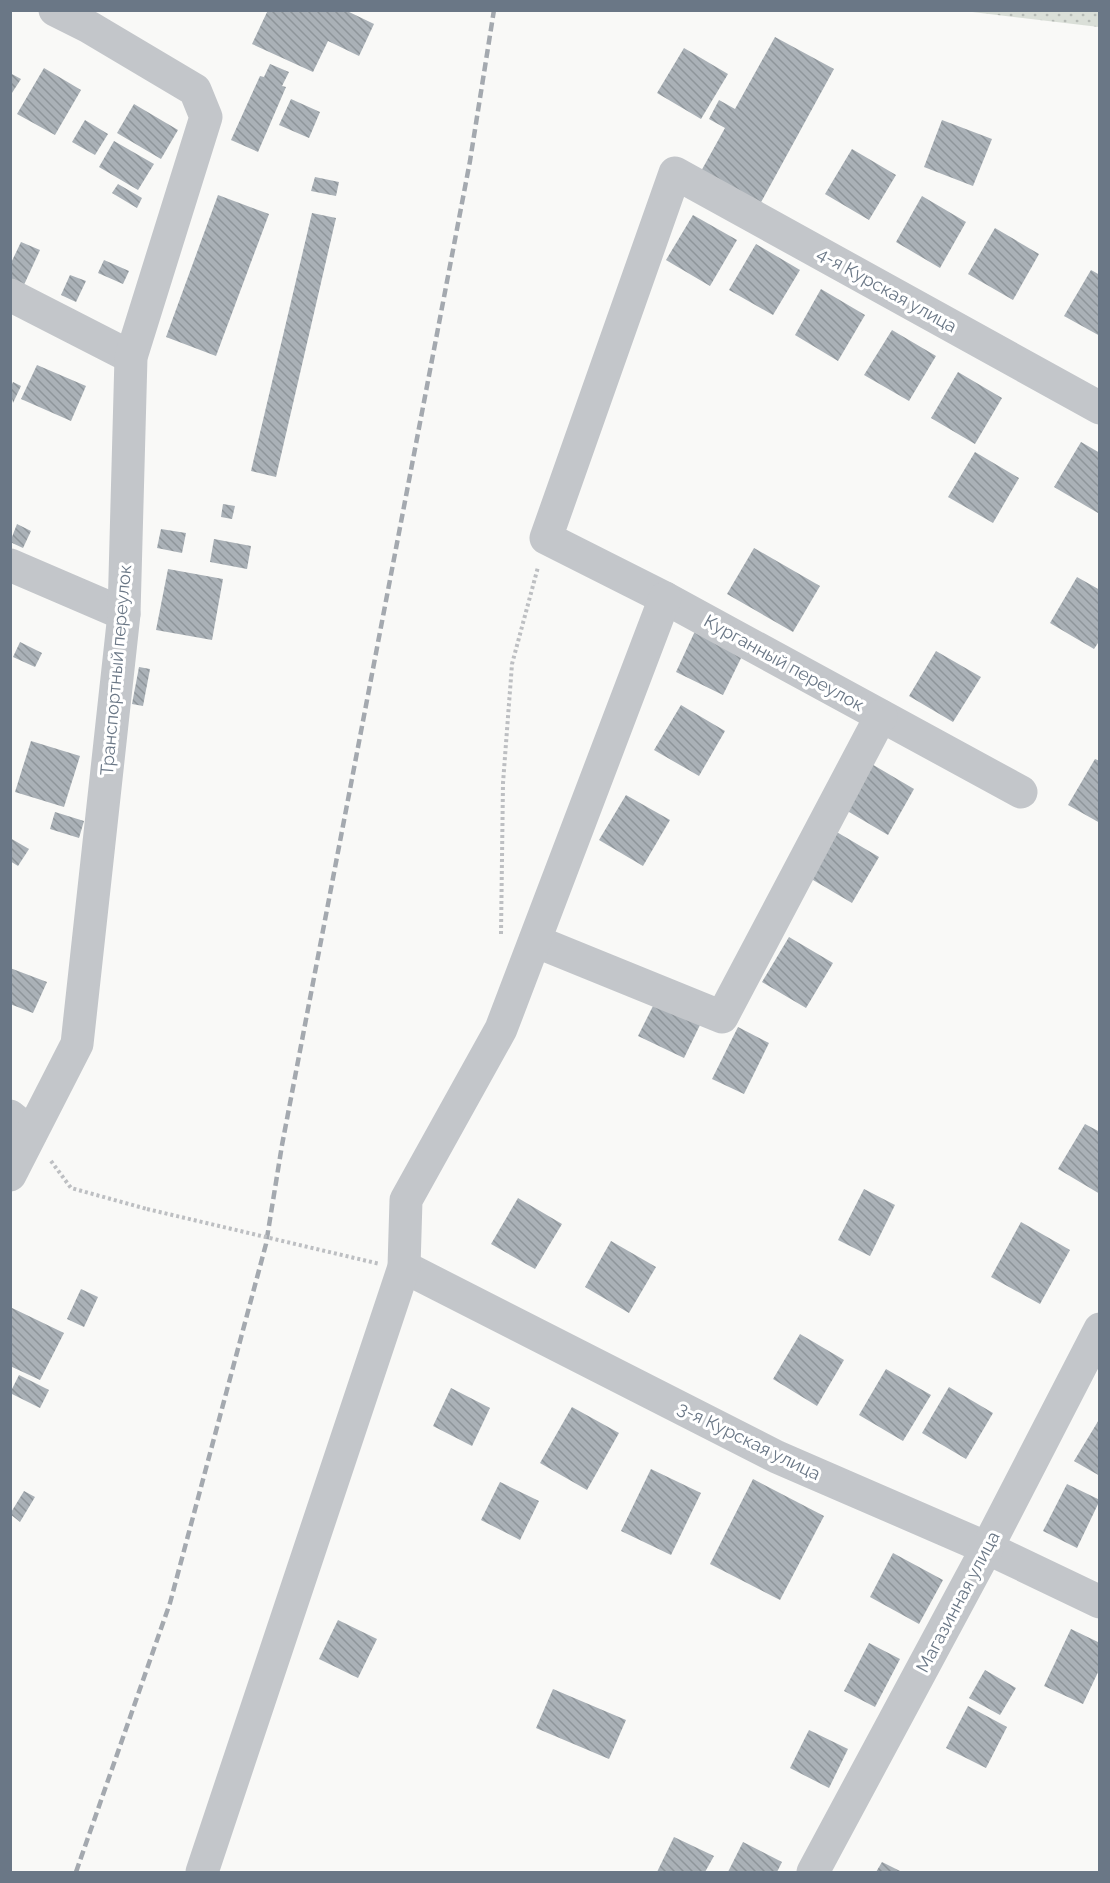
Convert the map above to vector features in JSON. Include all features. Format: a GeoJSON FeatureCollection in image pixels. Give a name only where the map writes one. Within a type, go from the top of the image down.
{"type":"FeatureCollection","features":[{"type":"Feature","properties":{"kind":"street","name":"Транспортный переулок"},"geometry":{"type":"LineString","coordinates":[[10,1174],[21,1125],[77,1044],[124,614],[131,357],[206,117],[195,90],[89,27],[55,10]]}},
{"type":"Feature","properties":{"kind":"street","name":"4-я Курская улица"},"geometry":{"type":"LineString","coordinates":[[546,538],[675,173],[1100,408]]}},
{"type":"Feature","properties":{"kind":"street"},"geometry":{"type":"LineString","coordinates":[[10,295],[131,357]]}},
{"type":"Feature","properties":{"kind":"street","name":"Курганный переулок"},"geometry":{"type":"LineString","coordinates":[[546,538],[665,598],[1020,792]]}},
{"type":"Feature","properties":{"kind":"street"},"geometry":{"type":"LineString","coordinates":[[10,565],[124,614]]}},
{"type":"Feature","properties":{"kind":"street"},"geometry":{"type":"LineString","coordinates":[[202,1872],[392,1266],[406,1200],[501,1029],[665,598]]}},
{"type":"Feature","properties":{"kind":"street"},"geometry":{"type":"LineString","coordinates":[[535,941],[722,1017],[881,716]]}},
{"type":"Feature","properties":{"kind":"street","name":"3-я Курская улица"},"geometry":{"type":"LineString","coordinates":[[392,1266],[777,1457],[987,1548],[1100,1602]]}},
{"type":"Feature","properties":{"kind":"street","name":"Магазинная улица"},"geometry":{"type":"LineString","coordinates":[[813,1872],[987,1548],[1100,1329]]}},
{"type":"Feature","properties":{"kind":"path"},"geometry":{"type":"LineString","coordinates":[[501,935],[503,783],[512,664],[546,538]]}},
{"type":"Feature","properties":{"kind":"path"},"geometry":{"type":"LineString","coordinates":[[21,1125],[71,1188],[147,1209],[392,1266]]}},
{"type":"Feature","properties":{"kind":"shaded area"},"geometry":{"type":"Polygon","coordinates":[[[964,11],[1099,11],[1099,27],[964,11]]]}},
{"type":"Feature","properties":{"kind":"building"},"geometry":{"type":"Polygon","coordinates":[[[268,10],[345,10],[374,24],[359,56],[328,41],[313,72],[252,44],[268,10]]]}},
{"type":"Feature","properties":{"kind":"building"},"geometry":{"type":"Polygon","coordinates":[[[775,37],[834,69],[759,206],[700,173],[725,128],[709,119],[719,100],[735,109],[775,37]]]}},
{"type":"Feature","properties":{"kind":"building"},"geometry":{"type":"Polygon","coordinates":[[[684,48],[728,74],[701,119],[657,93],[684,48]]]}},
{"type":"Feature","properties":{"kind":"building"},"geometry":{"type":"Polygon","coordinates":[[[270,64],[289,72],[282,86],[286,87],[258,152],[231,140],[260,76],[264,77],[270,64]]]}},
{"type":"Feature","properties":{"kind":"building"},"geometry":{"type":"Polygon","coordinates":[[[44,68],[81,90],[55,135],[17,114],[44,68]]]}},
{"type":"Feature","properties":{"kind":"building"},"geometry":{"type":"Polygon","coordinates":[[[10,73],[21,79],[10,96],[10,73]]]}},
{"type":"Feature","properties":{"kind":"building"},"geometry":{"type":"Polygon","coordinates":[[[291,99],[320,112],[309,138],[279,125],[291,99]]]}},
{"type":"Feature","properties":{"kind":"building"},"geometry":{"type":"Polygon","coordinates":[[[134,104],[178,130],[161,159],[117,133],[134,104]]]}},
{"type":"Feature","properties":{"kind":"building"},"geometry":{"type":"Polygon","coordinates":[[[85,120],[108,134],[95,155],[72,142],[85,120]]]}},
{"type":"Feature","properties":{"kind":"building"},"geometry":{"type":"Polygon","coordinates":[[[942,120],[992,139],[973,186],[924,167],[942,120]]]}},
{"type":"Feature","properties":{"kind":"building"},"geometry":{"type":"Polygon","coordinates":[[[114,141],[154,164],[138,190],[99,167],[114,141]]]}},
{"type":"Feature","properties":{"kind":"building"},"geometry":{"type":"Polygon","coordinates":[[[852,149],[896,175],[869,220],[825,194],[852,149]]]}},
{"type":"Feature","properties":{"kind":"building"},"geometry":{"type":"Polygon","coordinates":[[[315,177],[339,182],[336,196],[311,191],[315,177]]]}},
{"type":"Feature","properties":{"kind":"building"},"geometry":{"type":"Polygon","coordinates":[[[118,184],[142,198],[137,208],[112,193],[118,184]]]}},
{"type":"Feature","properties":{"kind":"building"},"geometry":{"type":"Polygon","coordinates":[[[218,195],[269,214],[216,356],[166,337],[218,195]]]}},
{"type":"Feature","properties":{"kind":"building"},"geometry":{"type":"Polygon","coordinates":[[[922,196],[966,222],[940,268],[896,242],[922,196]]]}},
{"type":"Feature","properties":{"kind":"building"},"geometry":{"type":"Polygon","coordinates":[[[312,213],[336,218],[276,477],[251,471],[312,213]]]}},
{"type":"Feature","properties":{"kind":"building"},"geometry":{"type":"Polygon","coordinates":[[[693,215],[737,240],[710,286],[666,260],[693,215]]]}},
{"type":"Feature","properties":{"kind":"building"},"geometry":{"type":"Polygon","coordinates":[[[995,228],[1039,254],[1013,300],[968,274],[995,228]]]}},
{"type":"Feature","properties":{"kind":"building"},"geometry":{"type":"Polygon","coordinates":[[[21,242],[40,250],[23,287],[10,281],[10,265],[21,242]]]}},
{"type":"Feature","properties":{"kind":"building"},"geometry":{"type":"Polygon","coordinates":[[[756,244],[800,270],[773,315],[729,290],[756,244]]]}},
{"type":"Feature","properties":{"kind":"building"},"geometry":{"type":"Polygon","coordinates":[[[104,260],[129,271],[123,284],[98,273],[104,260]]]}},
{"type":"Feature","properties":{"kind":"building"},"geometry":{"type":"Polygon","coordinates":[[[1091,270],[1100,275],[1100,336],[1064,316],[1091,270]]]}},
{"type":"Feature","properties":{"kind":"building"},"geometry":{"type":"Polygon","coordinates":[[[70,275],[86,281],[76,302],[61,295],[70,275]]]}},
{"type":"Feature","properties":{"kind":"building"},"geometry":{"type":"Polygon","coordinates":[[[821,289],[865,315],[838,361],[795,335],[821,289]]]}},
{"type":"Feature","properties":{"kind":"building"},"geometry":{"type":"Polygon","coordinates":[[[892,330],[936,356],[909,401],[864,375],[892,330]]]}},
{"type":"Feature","properties":{"kind":"building"},"geometry":{"type":"Polygon","coordinates":[[[37,365],[86,386],[71,421],[21,399],[37,365]]]}},
{"type":"Feature","properties":{"kind":"building"},"geometry":{"type":"Polygon","coordinates":[[[958,372],[1002,398],[975,444],[931,418],[958,372]]]}},
{"type":"Feature","properties":{"kind":"building"},"geometry":{"type":"Polygon","coordinates":[[[13,382],[21,386],[13,403],[10,388],[13,382]]]}},
{"type":"Feature","properties":{"kind":"building"},"geometry":{"type":"Polygon","coordinates":[[[1081,442],[1100,453],[1098,513],[1054,487],[1081,442]]]}},
{"type":"Feature","properties":{"kind":"building"},"geometry":{"type":"Polygon","coordinates":[[[975,452],[1019,478],[993,523],[948,497],[975,452]]]}},
{"type":"Feature","properties":{"kind":"building"},"geometry":{"type":"Polygon","coordinates":[[[223,504],[235,506],[232,519],[221,517],[223,504]]]}},
{"type":"Feature","properties":{"kind":"building"},"geometry":{"type":"Polygon","coordinates":[[[17,524],[31,531],[23,548],[10,542],[17,524]]]}},
{"type":"Feature","properties":{"kind":"building"},"geometry":{"type":"Polygon","coordinates":[[[161,529],[186,533],[182,553],[157,548],[161,529]]]}},
{"type":"Feature","properties":{"kind":"building"},"geometry":{"type":"Polygon","coordinates":[[[214,539],[251,546],[247,569],[210,562],[214,539]]]}},
{"type":"Feature","properties":{"kind":"building"},"geometry":{"type":"Polygon","coordinates":[[[754,548],[820,586],[793,632],[727,594],[754,548]]]}},
{"type":"Feature","properties":{"kind":"building"},"geometry":{"type":"Polygon","coordinates":[[[168,569],[223,579],[212,640],[156,630],[168,569]]]}},
{"type":"Feature","properties":{"kind":"building"},"geometry":{"type":"Polygon","coordinates":[[[1077,577],[1100,590],[1100,640],[1094,649],[1050,623],[1077,577]]]}},
{"type":"Feature","properties":{"kind":"building"},"geometry":{"type":"Polygon","coordinates":[[[696,629],[744,652],[723,695],[676,672],[696,629]]]}},
{"type":"Feature","properties":{"kind":"building"},"geometry":{"type":"Polygon","coordinates":[[[20,642],[42,653],[35,667],[13,657],[20,642]]]}},
{"type":"Feature","properties":{"kind":"building"},"geometry":{"type":"Polygon","coordinates":[[[936,651],[981,677],[953,722],[909,696],[936,651]]]}},
{"type":"Feature","properties":{"kind":"building"},"geometry":{"type":"Polygon","coordinates":[[[139,667],[150,669],[143,706],[132,704],[139,667]]]}},
{"type":"Feature","properties":{"kind":"building"},"geometry":{"type":"Polygon","coordinates":[[[681,705],[725,731],[699,776],[654,750],[681,705]]]}},
{"type":"Feature","properties":{"kind":"building"},"geometry":{"type":"Polygon","coordinates":[[[31,741],[80,756],[64,807],[15,792],[31,741]]]}},
{"type":"Feature","properties":{"kind":"building"},"geometry":{"type":"Polygon","coordinates":[[[1095,759],[1100,761],[1100,823],[1068,805],[1095,759]]]}},
{"type":"Feature","properties":{"kind":"building"},"geometry":{"type":"Polygon","coordinates":[[[870,763],[914,789],[888,835],[844,809],[870,763]]]}},
{"type":"Feature","properties":{"kind":"building"},"geometry":{"type":"Polygon","coordinates":[[[626,795],[670,820],[643,866],[599,840],[626,795]]]}},
{"type":"Feature","properties":{"kind":"building"},"geometry":{"type":"Polygon","coordinates":[[[55,812],[84,821],[79,838],[50,829],[55,812]]]}},
{"type":"Feature","properties":{"kind":"building"},"geometry":{"type":"Polygon","coordinates":[[[835,831],[879,857],[852,903],[808,877],[835,831]]]}},
{"type":"Feature","properties":{"kind":"building"},"geometry":{"type":"Polygon","coordinates":[[[10,838],[29,849],[18,866],[10,861],[10,838]]]}},
{"type":"Feature","properties":{"kind":"building"},"geometry":{"type":"Polygon","coordinates":[[[789,937],[833,963],[806,1008],[762,982],[789,937]]]}},
{"type":"Feature","properties":{"kind":"building"},"geometry":{"type":"Polygon","coordinates":[[[10,968],[47,982],[33,1013],[10,1004],[10,968]]]}},
{"type":"Feature","properties":{"kind":"building"},"geometry":{"type":"Polygon","coordinates":[[[656,1000],[701,1023],[684,1058],[638,1036],[656,1000]]]}},
{"type":"Feature","properties":{"kind":"building"},"geometry":{"type":"Polygon","coordinates":[[[738,1027],[769,1043],[744,1094],[712,1079],[738,1027]]]}},
{"type":"Feature","properties":{"kind":"building"},"geometry":{"type":"Polygon","coordinates":[[[1085,1124],[1100,1132],[1100,1194],[1058,1169],[1085,1124]]]}},
{"type":"Feature","properties":{"kind":"building"},"geometry":{"type":"Polygon","coordinates":[[[864,1189],[895,1205],[870,1256],[838,1240],[864,1189]]]}},
{"type":"Feature","properties":{"kind":"building"},"geometry":{"type":"Polygon","coordinates":[[[518,1198],[562,1224],[535,1269],[491,1244],[518,1198]]]}},
{"type":"Feature","properties":{"kind":"building"},"geometry":{"type":"Polygon","coordinates":[[[1021,1222],[1070,1250],[1040,1304],[991,1277],[1021,1222]]]}},
{"type":"Feature","properties":{"kind":"building"},"geometry":{"type":"Polygon","coordinates":[[[611,1241],[656,1267],[629,1313],[585,1287],[611,1241]]]}},
{"type":"Feature","properties":{"kind":"building"},"geometry":{"type":"Polygon","coordinates":[[[81,1289],[98,1297],[84,1327],[67,1319],[81,1289]]]}},
{"type":"Feature","properties":{"kind":"building"},"geometry":{"type":"Polygon","coordinates":[[[10,1307],[64,1333],[40,1380],[10,1366],[10,1307]]]}},
{"type":"Feature","properties":{"kind":"building"},"geometry":{"type":"Polygon","coordinates":[[[800,1334],[844,1360],[817,1406],[773,1379],[800,1334]]]}},
{"type":"Feature","properties":{"kind":"building"},"geometry":{"type":"Polygon","coordinates":[[[886,1369],[931,1395],[903,1441],[859,1415],[886,1369]]]}},
{"type":"Feature","properties":{"kind":"building"},"geometry":{"type":"Polygon","coordinates":[[[19,1375],[49,1390],[40,1408],[10,1393],[19,1375]]]}},
{"type":"Feature","properties":{"kind":"building"},"geometry":{"type":"Polygon","coordinates":[[[949,1387],[993,1413],[966,1459],[922,1433],[949,1387]]]}},
{"type":"Feature","properties":{"kind":"building"},"geometry":{"type":"Polygon","coordinates":[[[451,1388],[490,1408],[472,1446],[433,1426],[451,1388]]]}},
{"type":"Feature","properties":{"kind":"building"},"geometry":{"type":"Polygon","coordinates":[[[572,1407],[619,1433],[587,1490],[540,1463],[572,1407]]]}},
{"type":"Feature","properties":{"kind":"building"},"geometry":{"type":"Polygon","coordinates":[[[1100,1418],[1100,1476],[1074,1461],[1100,1418]]]}},
{"type":"Feature","properties":{"kind":"building"},"geometry":{"type":"Polygon","coordinates":[[[651,1469],[701,1493],[671,1555],[621,1531],[651,1469]]]}},
{"type":"Feature","properties":{"kind":"building"},"geometry":{"type":"Polygon","coordinates":[[[753,1479],[824,1516],[780,1600],[710,1564],[753,1479]]]}},
{"type":"Feature","properties":{"kind":"building"},"geometry":{"type":"Polygon","coordinates":[[[500,1482],[539,1501],[520,1540],[481,1520],[500,1482]]]}},
{"type":"Feature","properties":{"kind":"building"},"geometry":{"type":"Polygon","coordinates":[[[1067,1484],[1100,1500],[1077,1548],[1043,1531],[1067,1484]]]}},
{"type":"Feature","properties":{"kind":"building"},"geometry":{"type":"Polygon","coordinates":[[[24,1491],[35,1497],[20,1522],[10,1514],[24,1491]]]}},
{"type":"Feature","properties":{"kind":"building"},"geometry":{"type":"Polygon","coordinates":[[[893,1553],[943,1580],[919,1624],[870,1597],[893,1553]]]}},
{"type":"Feature","properties":{"kind":"building"},"geometry":{"type":"Polygon","coordinates":[[[338,1620],[377,1639],[358,1678],[319,1659],[338,1620]]]}},
{"type":"Feature","properties":{"kind":"building"},"geometry":{"type":"Polygon","coordinates":[[[1071,1629],[1100,1643],[1100,1668],[1083,1704],[1044,1686],[1071,1629]]]}},
{"type":"Feature","properties":{"kind":"building"},"geometry":{"type":"Polygon","coordinates":[[[869,1643],[900,1659],[875,1707],[844,1691],[869,1643]]]}},
{"type":"Feature","properties":{"kind":"building"},"geometry":{"type":"Polygon","coordinates":[[[985,1670],[1016,1688],[1000,1715],[969,1698],[985,1670]]]}},
{"type":"Feature","properties":{"kind":"building"},"geometry":{"type":"Polygon","coordinates":[[[553,1689],[626,1720],[609,1759],[536,1728],[553,1689]]]}},
{"type":"Feature","properties":{"kind":"building"},"geometry":{"type":"Polygon","coordinates":[[[968,1706],[1007,1727],[986,1768],[946,1748],[968,1706]]]}},
{"type":"Feature","properties":{"kind":"building"},"geometry":{"type":"Polygon","coordinates":[[[809,1730],[848,1749],[829,1788],[790,1768],[809,1730]]]}},
{"type":"Feature","properties":{"kind":"building"},"geometry":{"type":"Polygon","coordinates":[[[674,1837],[714,1856],[705,1872],[657,1872],[674,1837]]]}},
{"type":"Feature","properties":{"kind":"building"},"geometry":{"type":"Polygon","coordinates":[[[743,1842],[782,1862],[777,1872],[728,1872],[743,1842]]]}},
{"type":"Feature","properties":{"kind":"building"},"geometry":{"type":"Polygon","coordinates":[[[882,1862],[902,1872],[876,1872],[882,1862]]]}},
{"type":"Feature","properties":{"kind":"railway"},"geometry":{"type":"LineString","coordinates":[[76,1872],[170,1603],[266,1244],[282,1145],[470,161],[494,10]]}}]}
